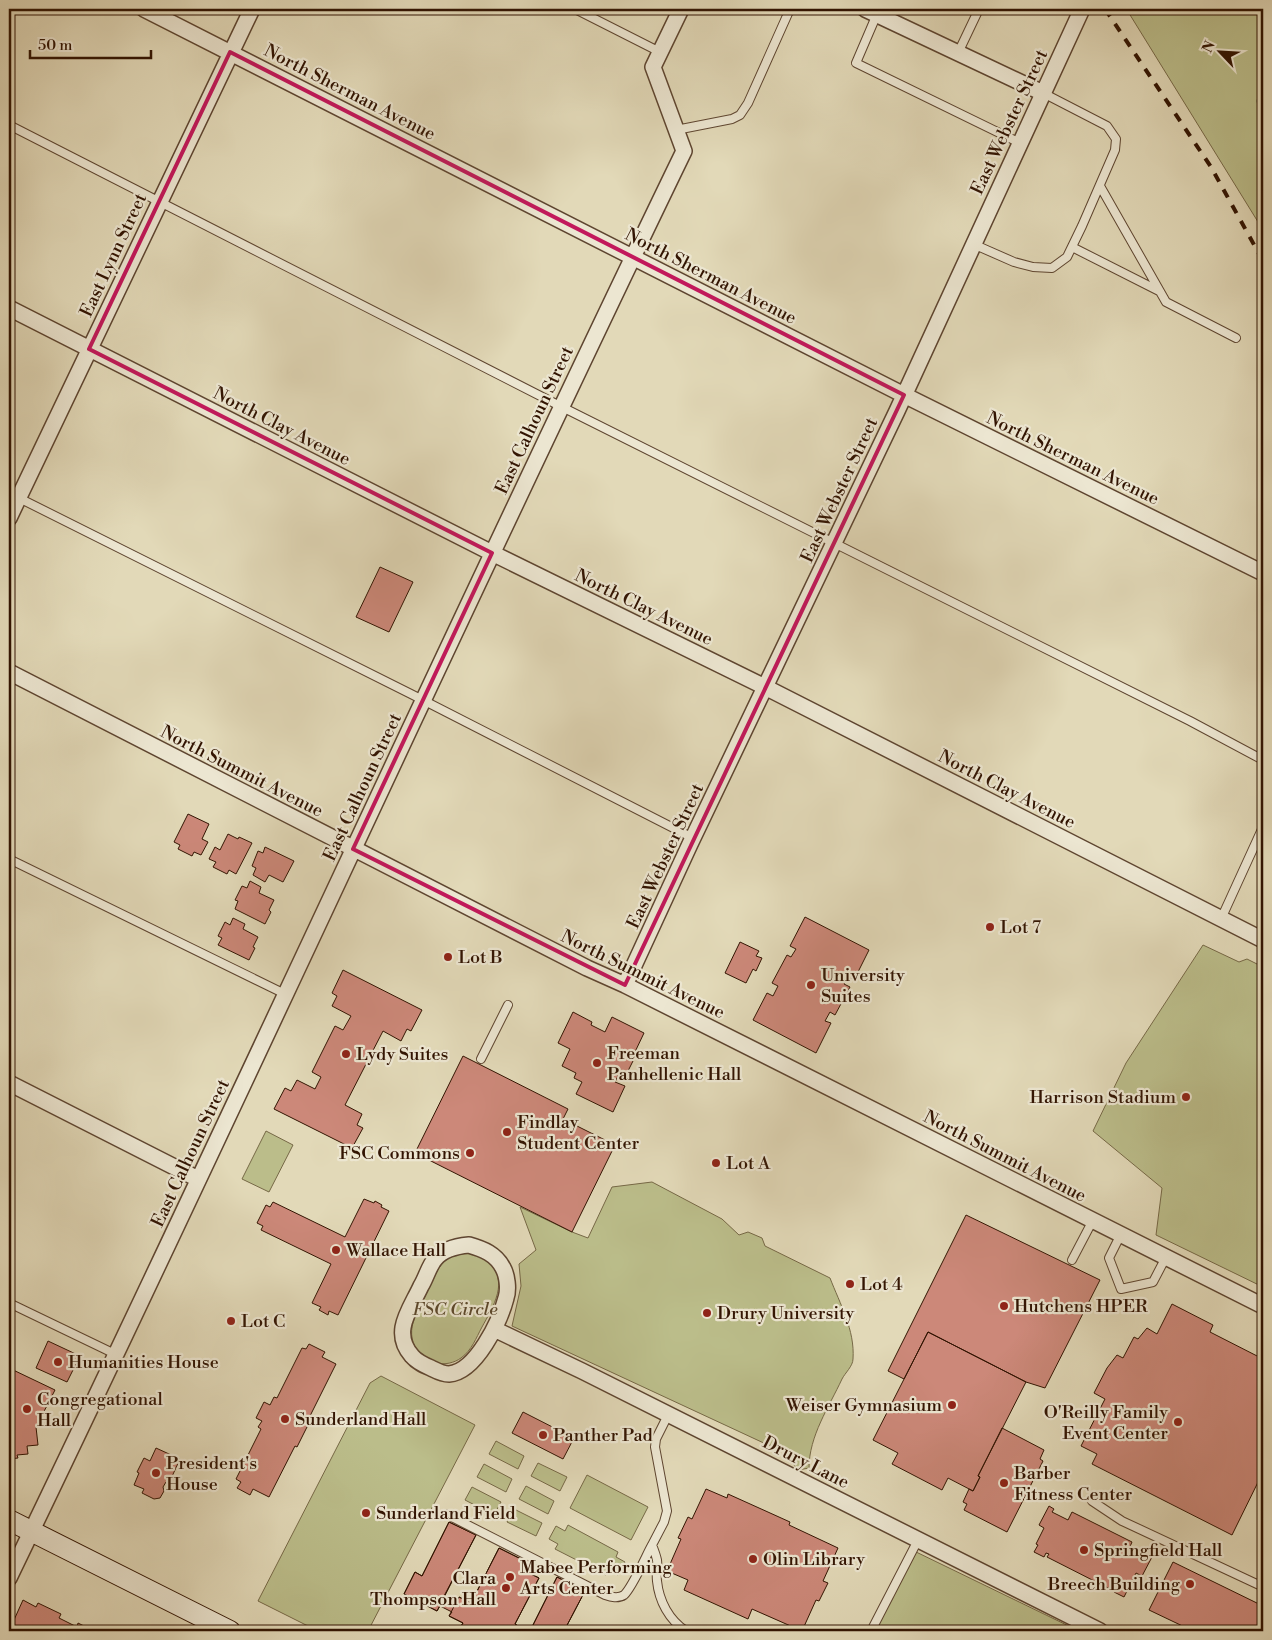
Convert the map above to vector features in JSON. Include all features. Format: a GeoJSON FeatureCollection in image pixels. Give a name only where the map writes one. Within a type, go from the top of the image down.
{"type":"FeatureCollection","features":[{"type":"Feature","properties":{"kind":"main road"},"geometry":{"type":"LineString","coordinates":[[9,1520],[230,1631]]}},
{"type":"Feature","properties":{"kind":"street","name":"North Sherman Avenue"},"geometry":{"type":"LineString","coordinates":[[144,9],[904,395],[1263,572]]}},
{"type":"Feature","properties":{"kind":"street","name":"East Lynn Street"},"geometry":{"type":"LineString","coordinates":[[9,518],[14,495],[89,349],[252,9]]}},
{"type":"Feature","properties":{"kind":"street","name":"East Calhoun Street"},"geometry":{"type":"LineString","coordinates":[[9,1578],[492,553],[684,151],[652,67],[681,9]]}},
{"type":"Feature","properties":{"kind":"street","name":"East Webster Street"},"geometry":{"type":"LineString","coordinates":[[626,985],[693,838],[904,395],[1082,9]]}},
{"type":"Feature","properties":{"kind":"street"},"geometry":{"type":"LineString","coordinates":[[871,12],[1043,93]]}},
{"type":"Feature","properties":{"kind":"street","name":"North Clay Avenue"},"geometry":{"type":"LineString","coordinates":[[9,308],[492,553],[766,687],[1263,940]]}},
{"type":"Feature","properties":{"kind":"street","name":"North Summit Avenue"},"geometry":{"type":"LineString","coordinates":[[9,672],[586,968],[626,985],[1263,1306]]}},
{"type":"Feature","properties":{"kind":"street"},"geometry":{"type":"LineString","coordinates":[[9,1083],[198,1178]]}},
{"type":"Feature","properties":{"kind":"street"},"geometry":{"type":"LineString","coordinates":[[469,1245],[485,1250],[495,1256],[503,1268],[507,1282],[507,1296],[494,1328],[475,1359],[462,1370],[450,1374],[440,1373],[414,1359],[406,1350],[402,1335],[403,1322],[435,1258],[454,1247],[469,1245]]}},
{"type":"Feature","properties":{"kind":"street","name":"Drury Lane"},"geometry":{"type":"LineString","coordinates":[[494,1328],[1098,1631]]}},
{"type":"Feature","properties":{"kind":"lane"},"geometry":{"type":"LineString","coordinates":[[575,9],[660,52]]}},
{"type":"Feature","properties":{"kind":"lane"},"geometry":{"type":"LineString","coordinates":[[676,130],[732,119],[740,115],[748,103],[790,9]]}},
{"type":"Feature","properties":{"kind":"lane"},"geometry":{"type":"LineString","coordinates":[[958,52],[978,11],[973,9]]}},
{"type":"Feature","properties":{"kind":"lane"},"geometry":{"type":"LineString","coordinates":[[871,12],[856,63],[1020,143]]}},
{"type":"Feature","properties":{"kind":"lane"},"geometry":{"type":"LineString","coordinates":[[973,244],[1014,262],[1033,267],[1052,268],[1067,257],[1072,247],[1115,150],[1116,139],[1108,126],[1043,93]]}},
{"type":"Feature","properties":{"kind":"lane"},"geometry":{"type":"LineString","coordinates":[[9,125],[562,407],[1263,760]]}},
{"type":"Feature","properties":{"kind":"lane"},"geometry":{"type":"LineString","coordinates":[[1100,186],[1166,302],[1236,338]]}},
{"type":"Feature","properties":{"kind":"lane"},"geometry":{"type":"LineString","coordinates":[[1072,247],[1160,291]]}},
{"type":"Feature","properties":{"kind":"lane"},"geometry":{"type":"LineString","coordinates":[[14,495],[693,838]]}},
{"type":"Feature","properties":{"kind":"lane"},"geometry":{"type":"LineString","coordinates":[[1221,919],[1263,827]]}},
{"type":"Feature","properties":{"kind":"lane"},"geometry":{"type":"LineString","coordinates":[[9,859],[285,994]]}},
{"type":"Feature","properties":{"kind":"lane"},"geometry":{"type":"LineString","coordinates":[[481,1059],[508,1005]]}},
{"type":"Feature","properties":{"kind":"lane"},"geometry":{"type":"LineString","coordinates":[[1072,1260],[1092,1220]]}},
{"type":"Feature","properties":{"kind":"lane"},"geometry":{"type":"LineString","coordinates":[[1121,1234],[1109,1258],[1121,1289],[1153,1282],[1166,1257]]}},
{"type":"Feature","properties":{"kind":"lane"},"geometry":{"type":"LineString","coordinates":[[9,1303],[115,1354]]}},
{"type":"Feature","properties":{"kind":"lane"},"geometry":{"type":"LineString","coordinates":[[446,1514],[616,1598],[624,1594],[630,1587],[664,1522],[667,1511],[655,1447],[656,1439],[668,1414]]}},
{"type":"Feature","properties":{"kind":"lane"},"geometry":{"type":"LineString","coordinates":[[1092,1501],[1122,1521],[1263,1586]]}},
{"type":"Feature","properties":{"kind":"lane"},"geometry":{"type":"LineString","coordinates":[[871,1631],[918,1540]]}},
{"type":"Feature","properties":{"kind":"lane"},"geometry":{"type":"LineString","coordinates":[[652,1545],[657,1561],[658,1585],[665,1607],[672,1620],[686,1631]]}},
{"type":"Feature","properties":{"kind":"highlighted area"},"geometry":{"type":"Polygon","coordinates":[[[230,52],[904,395],[625,985],[353,849],[492,553],[89,349],[230,52]]]}},
{"type":"Feature","properties":{"kind":"green space"},"geometry":{"type":"Polygon","coordinates":[[[1263,9],[1263,230],[1127,10],[1263,9]]]}},
{"type":"Feature","properties":{"kind":"green space","name":"Harrison Stadium"},"geometry":{"type":"Polygon","coordinates":[[[1203,945],[1239,962],[1247,959],[1263,967],[1263,1287],[1156,1235],[1162,1188],[1093,1131],[1126,1063],[1203,945]]]}},
{"type":"Feature","properties":{"kind":"green space"},"geometry":{"type":"Polygon","coordinates":[[[266,1131],[293,1145],[269,1192],[242,1179],[266,1131]]]}},
{"type":"Feature","properties":{"kind":"green space"},"geometry":{"type":"Polygon","coordinates":[[[652,1182],[722,1219],[739,1235],[748,1232],[762,1238],[765,1246],[830,1278],[849,1327],[852,1338],[853,1359],[816,1433],[812,1445],[809,1468],[798,1470],[779,1446],[768,1445],[512,1326],[521,1286],[519,1264],[536,1250],[520,1207],[588,1238],[612,1187],[652,1182]]]}},
{"type":"Feature","properties":{"kind":"green space","name":"FSC Circle"},"geometry":{"type":"Polygon","coordinates":[[[464,1253],[480,1257],[495,1269],[499,1285],[495,1302],[473,1344],[461,1358],[443,1364],[434,1362],[420,1354],[415,1346],[412,1338],[413,1323],[419,1307],[441,1265],[451,1257],[464,1253]]]}},
{"type":"Feature","properties":{"kind":"green space","name":"Sunderland Field"},"geometry":{"type":"Polygon","coordinates":[[[381,1376],[475,1425],[368,1631],[318,1631],[258,1601],[370,1383],[381,1376]]]}},
{"type":"Feature","properties":{"kind":"green space"},"geometry":{"type":"Polygon","coordinates":[[[496,1441],[524,1456],[518,1469],[489,1454],[496,1441]]]}},
{"type":"Feature","properties":{"kind":"green space"},"geometry":{"type":"Polygon","coordinates":[[[538,1463],[567,1477],[560,1491],[531,1476],[538,1463]]]}},
{"type":"Feature","properties":{"kind":"green space"},"geometry":{"type":"Polygon","coordinates":[[[484,1464],[512,1479],[506,1492],[477,1477],[484,1464]]]}},
{"type":"Feature","properties":{"kind":"green space"},"geometry":{"type":"Polygon","coordinates":[[[587,1475],[648,1507],[631,1540],[570,1508],[587,1475]]]}},
{"type":"Feature","properties":{"kind":"green space"},"geometry":{"type":"Polygon","coordinates":[[[526,1486],[554,1501],[548,1514],[519,1499],[526,1486]]]}},
{"type":"Feature","properties":{"kind":"green space"},"geometry":{"type":"Polygon","coordinates":[[[472,1487],[501,1502],[494,1515],[465,1500],[472,1487]]]}},
{"type":"Feature","properties":{"kind":"green space"},"geometry":{"type":"Polygon","coordinates":[[[514,1509],[542,1523],[536,1536],[507,1522],[514,1509]]]}},
{"type":"Feature","properties":{"kind":"green space"},"geometry":{"type":"Polygon","coordinates":[[[568,1525],[618,1552],[616,1557],[625,1562],[618,1575],[609,1570],[606,1575],[555,1549],[558,1544],[549,1539],[556,1526],[565,1531],[568,1525]]]}},
{"type":"Feature","properties":{"kind":"green space"},"geometry":{"type":"Polygon","coordinates":[[[912,1550],[1079,1631],[871,1631],[912,1550]]]}},
{"type":"Feature","properties":{"kind":"building"},"geometry":{"type":"Polygon","coordinates":[[[380,567],[413,582],[389,632],[356,617],[380,567]]]}},
{"type":"Feature","properties":{"kind":"building"},"geometry":{"type":"Polygon","coordinates":[[[188,814],[209,824],[202,839],[208,842],[201,855],[194,852],[192,856],[178,849],[180,845],[174,842],[188,814]]]}},
{"type":"Feature","properties":{"kind":"building"},"geometry":{"type":"Polygon","coordinates":[[[228,834],[252,843],[236,874],[229,870],[227,874],[213,867],[216,862],[209,859],[215,847],[220,850],[228,834]]]}},
{"type":"Feature","properties":{"kind":"building"},"geometry":{"type":"Polygon","coordinates":[[[265,847],[294,861],[283,882],[269,875],[265,882],[253,875],[256,868],[252,866],[258,851],[263,853],[265,847]]]}},
{"type":"Feature","properties":{"kind":"building"},"geometry":{"type":"Polygon","coordinates":[[[250,881],[261,887],[259,893],[274,900],[265,924],[235,909],[238,901],[235,900],[242,886],[247,888],[250,881]]]}},
{"type":"Feature","properties":{"kind":"building","name":"University Suites"},"geometry":{"type":"Polygon","coordinates":[[[805,917],[869,950],[854,980],[848,977],[844,984],[850,987],[835,1015],[830,1012],[825,1021],[831,1023],[816,1053],[753,1020],[767,993],[773,996],[778,986],[772,983],[787,955],[791,957],[796,949],[790,946],[805,917]]]}},
{"type":"Feature","properties":{"kind":"building"},"geometry":{"type":"Polygon","coordinates":[[[233,918],[245,924],[243,929],[258,937],[249,960],[218,945],[222,938],[218,936],[225,922],[230,925],[233,918]]]}},
{"type":"Feature","properties":{"kind":"building"},"geometry":{"type":"Polygon","coordinates":[[[740,942],[759,951],[756,956],[762,958],[756,971],[753,969],[746,983],[725,973],[740,942]]]}},
{"type":"Feature","properties":{"kind":"building","name":"Lydy Suites"},"geometry":{"type":"Polygon","coordinates":[[[343,970],[422,1010],[411,1031],[407,1029],[401,1041],[383,1031],[345,1105],[362,1114],[357,1125],[363,1128],[352,1148],[274,1109],[285,1088],[291,1091],[297,1080],[315,1089],[321,1077],[312,1072],[335,1026],[343,1030],[351,1016],[332,1006],[337,996],[332,993],[343,970]]]}},
{"type":"Feature","properties":{"kind":"building","name":"Freeman Panhellenic Hall"},"geometry":{"type":"Polygon","coordinates":[[[573,1012],[592,1022],[591,1025],[605,1032],[612,1017],[644,1033],[634,1054],[630,1052],[627,1058],[633,1061],[625,1077],[619,1074],[615,1082],[625,1086],[613,1112],[576,1094],[582,1082],[574,1078],[576,1073],[562,1066],[570,1049],[558,1043],[573,1012]]]}},
{"type":"Feature","properties":{"kind":"building","name":"Findlay Student Center"},"geometry":{"type":"Polygon","coordinates":[[[463,1056],[568,1109],[563,1119],[615,1145],[572,1232],[415,1153],[463,1056]]]}},
{"type":"Feature","properties":{"kind":"building","name":"Wallace Hall"},"geometry":{"type":"Polygon","coordinates":[[[364,1199],[374,1203],[375,1201],[389,1211],[338,1315],[329,1311],[328,1315],[319,1310],[321,1307],[312,1303],[331,1264],[261,1230],[263,1226],[257,1223],[266,1205],[270,1207],[273,1202],[345,1237],[364,1199]]]}},
{"type":"Feature","properties":{"kind":"building","name":"Hutchens HPER"},"geometry":{"type":"Polygon","coordinates":[[[966,1215],[1100,1280],[1045,1388],[1026,1382],[928,1332],[904,1379],[888,1371],[966,1215]]]}},
{"type":"Feature","properties":{"kind":"building","name":"O'Reilly Family Event Center"},"geometry":{"type":"Polygon","coordinates":[[[1172,1304],[1213,1325],[1210,1332],[1263,1359],[1263,1472],[1232,1535],[1092,1464],[1097,1454],[1081,1446],[1105,1399],[1094,1393],[1107,1368],[1117,1355],[1123,1358],[1134,1337],[1138,1339],[1147,1328],[1157,1334],[1172,1304]]]}},
{"type":"Feature","properties":{"kind":"building","name":"Weiser Gymnasium"},"geometry":{"type":"Polygon","coordinates":[[[928,1332],[1026,1382],[978,1476],[980,1477],[973,1491],[948,1478],[942,1490],[892,1464],[898,1453],[873,1440],[928,1332]]]}},
{"type":"Feature","properties":{"kind":"building","name":"Humanities House"},"geometry":{"type":"Polygon","coordinates":[[[48,1341],[80,1356],[67,1382],[36,1368],[48,1341]]]}},
{"type":"Feature","properties":{"kind":"building","name":"Sunderland Hall"},"geometry":{"type":"Polygon","coordinates":[[[309,1344],[325,1352],[322,1357],[336,1364],[297,1447],[295,1446],[269,1497],[253,1489],[250,1495],[237,1488],[241,1482],[236,1479],[261,1429],[258,1427],[262,1421],[256,1418],[264,1402],[270,1405],[274,1397],[277,1398],[302,1348],[306,1349],[309,1344]]]}},
{"type":"Feature","properties":{"kind":"building","name":"Congregational Hall"},"geometry":{"type":"Polygon","coordinates":[[[9,1368],[55,1390],[36,1427],[38,1445],[27,1446],[28,1454],[17,1455],[18,1458],[9,1459],[9,1368]]]}},
{"type":"Feature","properties":{"kind":"building","name":"Panther Pad"},"geometry":{"type":"Polygon","coordinates":[[[523,1412],[574,1438],[563,1459],[512,1433],[523,1412]]]}},
{"type":"Feature","properties":{"kind":"building","name":"Barber Fitness Center"},"geometry":{"type":"Polygon","coordinates":[[[1002,1428],[1044,1450],[1040,1459],[1043,1461],[1007,1532],[964,1510],[967,1504],[963,1502],[969,1489],[973,1491],[980,1477],[978,1476],[1002,1428]]]}},
{"type":"Feature","properties":{"kind":"building","name":"President's House"},"geometry":{"type":"Polygon","coordinates":[[[156,1448],[180,1459],[169,1483],[166,1482],[163,1487],[164,1491],[160,1498],[154,1499],[142,1493],[144,1489],[134,1485],[139,1473],[137,1472],[144,1458],[150,1461],[156,1448]]]}},
{"type":"Feature","properties":{"kind":"building","name":"Olin Library"},"geometry":{"type":"Polygon","coordinates":[[[706,1489],[727,1498],[728,1494],[790,1522],[789,1525],[838,1548],[823,1581],[828,1583],[819,1601],[816,1600],[802,1631],[752,1609],[748,1619],[684,1590],[688,1580],[667,1571],[681,1539],[678,1538],[688,1517],[692,1519],[706,1489]]]}},
{"type":"Feature","properties":{"kind":"building","name":"Springfield Hall"},"geometry":{"type":"Polygon","coordinates":[[[1049,1506],[1054,1509],[1052,1512],[1068,1520],[1072,1512],[1132,1542],[1129,1549],[1144,1556],[1145,1553],[1152,1557],[1142,1576],[1136,1573],[1124,1597],[1114,1592],[1116,1588],[1112,1586],[1110,1589],[1047,1557],[1049,1554],[1046,1553],[1044,1557],[1034,1552],[1044,1528],[1039,1525],[1049,1506]]]}},
{"type":"Feature","properties":{"kind":"building","name":"Mabee Performing Arts Center"},"geometry":{"type":"Polygon","coordinates":[[[449,1522],[476,1535],[444,1596],[456,1602],[459,1597],[471,1603],[499,1548],[533,1565],[529,1573],[539,1578],[515,1624],[520,1627],[517,1631],[475,1631],[469,1628],[468,1630],[461,1626],[463,1623],[449,1616],[452,1612],[440,1606],[437,1611],[404,1594],[415,1572],[422,1576],[449,1522]]]}},
{"type":"Feature","properties":{"kind":"building"},"geometry":{"type":"Polygon","coordinates":[[[449,1522],[476,1535],[437,1611],[404,1594],[415,1572],[422,1576],[449,1522]]]}},
{"type":"Feature","properties":{"kind":"building","name":"Clara Thompson Hall"},"geometry":{"type":"Polygon","coordinates":[[[499,1548],[533,1565],[529,1573],[539,1578],[515,1624],[520,1627],[517,1631],[475,1631],[469,1628],[468,1630],[461,1626],[463,1623],[449,1616],[459,1597],[471,1603],[499,1548]]]}},
{"type":"Feature","properties":{"kind":"building","name":"Breech Building"},"geometry":{"type":"Polygon","coordinates":[[[1173,1562],[1263,1606],[1263,1631],[1193,1631],[1149,1610],[1173,1562]]]}},
{"type":"Feature","properties":{"kind":"building","name":"Mabee Performing Arts Center"},"geometry":{"type":"Polygon","coordinates":[[[557,1577],[585,1591],[564,1631],[530,1631],[557,1577]]]}},
{"type":"Feature","properties":{"kind":"building","name":"Mabee Performing Arts Center"},"geometry":{"type":"Polygon","coordinates":[[[557,1577],[585,1591],[564,1631],[530,1631],[557,1577]]]}},
{"type":"Feature","properties":{"kind":"building"},"geometry":{"type":"Polygon","coordinates":[[[23,1600],[36,1607],[38,1603],[61,1614],[59,1618],[77,1627],[78,1623],[94,1631],[9,1631],[23,1600]]]}},
{"type":"Feature","properties":{"kind":"waterway"},"geometry":{"type":"LineString","coordinates":[[1263,85],[1259,101],[1263,119]]}},
{"type":"Feature","properties":{"kind":"railway"},"geometry":{"type":"LineString","coordinates":[[1105,9],[1211,167],[1263,261]]}},
{"type":"Feature","properties":{"kind":"place","name":"Lot 7"},"geometry":{"type":"Point","coordinates":[990,927]}},
{"type":"Feature","properties":{"kind":"place","name":"Lot B"},"geometry":{"type":"Point","coordinates":[448,957]}},
{"type":"Feature","properties":{"kind":"place","name":"University Suites"},"geometry":{"type":"Point","coordinates":[811,985]}},
{"type":"Feature","properties":{"kind":"place","name":"Lydy Suites"},"geometry":{"type":"Point","coordinates":[346,1054]}},
{"type":"Feature","properties":{"kind":"place","name":"Freeman Panhellenic Hall"},"geometry":{"type":"Point","coordinates":[597,1063]}},
{"type":"Feature","properties":{"kind":"place","name":"Harrison Stadium"},"geometry":{"type":"Point","coordinates":[1186,1097]}},
{"type":"Feature","properties":{"kind":"place","name":"Findlay Student Center"},"geometry":{"type":"Point","coordinates":[507,1132]}},
{"type":"Feature","properties":{"kind":"place","name":"FSC Commons"},"geometry":{"type":"Point","coordinates":[470,1153]}},
{"type":"Feature","properties":{"kind":"place","name":"Lot A"},"geometry":{"type":"Point","coordinates":[716,1163]}},
{"type":"Feature","properties":{"kind":"place","name":"Wallace Hall"},"geometry":{"type":"Point","coordinates":[336,1250]}},
{"type":"Feature","properties":{"kind":"place","name":"Lot 4"},"geometry":{"type":"Point","coordinates":[850,1284]}},
{"type":"Feature","properties":{"kind":"place","name":"Hutchens HPER"},"geometry":{"type":"Point","coordinates":[1004,1306]}},
{"type":"Feature","properties":{"kind":"place","name":"Drury University"},"geometry":{"type":"Point","coordinates":[707,1313]}},
{"type":"Feature","properties":{"kind":"place","name":"Lot C"},"geometry":{"type":"Point","coordinates":[231,1321]}},
{"type":"Feature","properties":{"kind":"place","name":"Humanities House"},"geometry":{"type":"Point","coordinates":[58,1362]}},
{"type":"Feature","properties":{"kind":"place","name":"Weiser Gymnasium"},"geometry":{"type":"Point","coordinates":[952,1405]}},
{"type":"Feature","properties":{"kind":"place","name":"Congregational Hall"},"geometry":{"type":"Point","coordinates":[27,1409]}},
{"type":"Feature","properties":{"kind":"place","name":"Sunderland Hall"},"geometry":{"type":"Point","coordinates":[285,1419]}},
{"type":"Feature","properties":{"kind":"place","name":"O'Reilly Family Event Center"},"geometry":{"type":"Point","coordinates":[1178,1422]}},
{"type":"Feature","properties":{"kind":"place","name":"Panther Pad"},"geometry":{"type":"Point","coordinates":[543,1435]}},
{"type":"Feature","properties":{"kind":"place","name":"President's House"},"geometry":{"type":"Point","coordinates":[156,1473]}},
{"type":"Feature","properties":{"kind":"place","name":"Barber Fitness Center"},"geometry":{"type":"Point","coordinates":[1004,1483]}},
{"type":"Feature","properties":{"kind":"place","name":"Sunderland Field"},"geometry":{"type":"Point","coordinates":[366,1513]}},
{"type":"Feature","properties":{"kind":"place","name":"Springfield Hall"},"geometry":{"type":"Point","coordinates":[1084,1550]}},
{"type":"Feature","properties":{"kind":"place","name":"Olin Library"},"geometry":{"type":"Point","coordinates":[753,1559]}},
{"type":"Feature","properties":{"kind":"place","name":"Mabee Performing Arts Center"},"geometry":{"type":"Point","coordinates":[510,1577]}},
{"type":"Feature","properties":{"kind":"place","name":"Breech Building"},"geometry":{"type":"Point","coordinates":[1190,1584]}},
{"type":"Feature","properties":{"kind":"place","name":"Clara Thompson Hall"},"geometry":{"type":"Point","coordinates":[506,1588]}}]}
